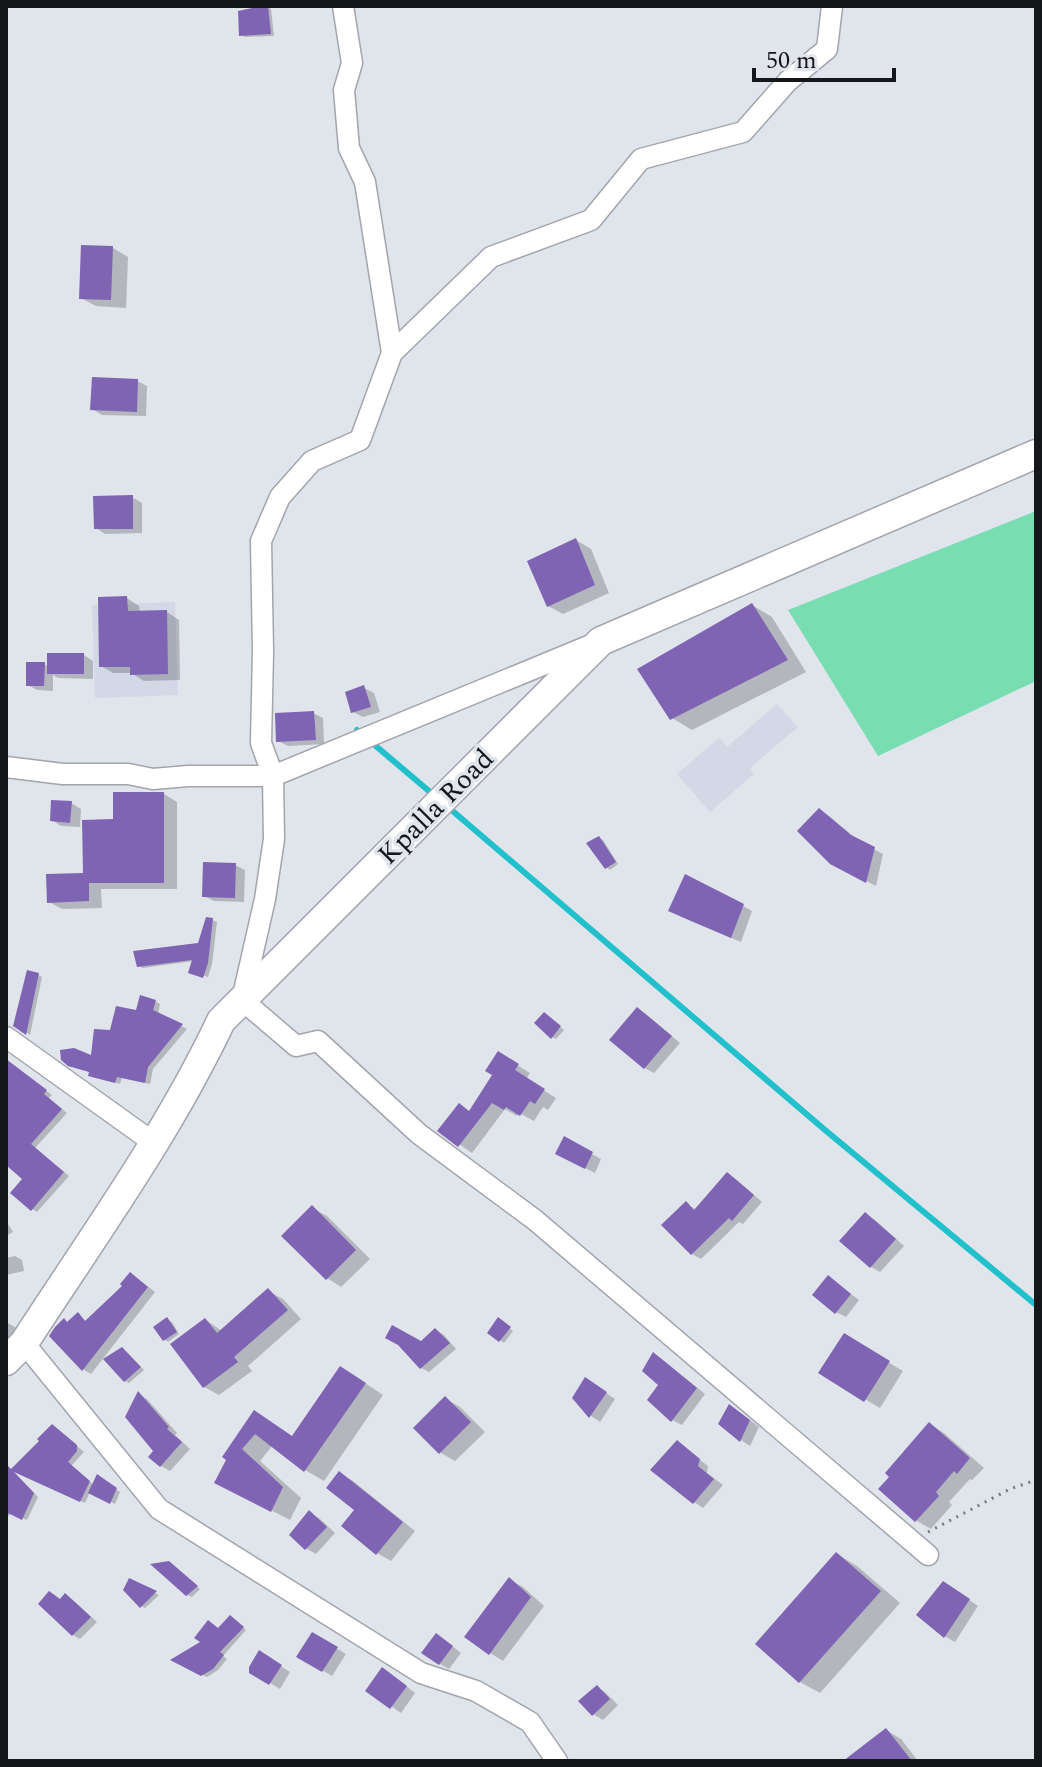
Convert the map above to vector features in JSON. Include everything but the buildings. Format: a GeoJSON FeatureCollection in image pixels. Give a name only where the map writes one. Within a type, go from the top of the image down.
{"type":"FeatureCollection","features":[{"type":"Feature","properties":{"kind":"street"},"geometry":{"type":"LineString","coordinates":[[343,6],[352,63],[344,90],[349,148],[365,182],[392,353]]}},
{"type":"Feature","properties":{"kind":"street"},"geometry":{"type":"LineString","coordinates":[[832,6],[827,49],[788,81],[743,132],[641,159],[591,220],[491,257],[392,353],[360,440],[312,461],[280,497],[261,541],[261,743],[273,776],[274,839],[265,899],[242,1000],[296,1046],[318,1041],[419,1134],[535,1220],[928,1555]]}},
{"type":"Feature","properties":{"kind":"street","name":"Kpalla Road"},"geometry":{"type":"LineString","coordinates":[[15,1352],[154,1143],[202,1061],[221,1021],[601,641],[1036,454]]}},
{"type":"Feature","properties":{"kind":"street"},"geometry":{"type":"LineString","coordinates":[[6,767],[63,774],[128,774],[153,779],[273,776],[601,641]]}},
{"type":"Feature","properties":{"kind":"street"},"geometry":{"type":"LineString","coordinates":[[6,1037],[154,1143]]}},
{"type":"Feature","properties":{"kind":"street"},"geometry":{"type":"LineString","coordinates":[[15,1352],[159,1509],[421,1673],[476,1691],[530,1722],[557,1761]]}},
{"type":"Feature","properties":{"kind":"path"},"geometry":{"type":"LineString","coordinates":[[911,1541],[1010,1489],[1036,1480]]}},
{"type":"Feature","properties":{"kind":"shaded area"},"geometry":{"type":"Polygon","coordinates":[[[175,602],[178,695],[95,698],[92,605],[175,602]]]}},
{"type":"Feature","properties":{"kind":"shaded area"},"geometry":{"type":"Polygon","coordinates":[[[777,704],[798,727],[750,768],[754,774],[710,812],[677,774],[719,738],[727,747],[777,704]]]}},
{"type":"Feature","properties":{"kind":"green space"},"geometry":{"type":"Polygon","coordinates":[[[1036,511],[1036,681],[878,756],[788,610],[1036,511]]]}},
{"type":"Feature","properties":{"kind":"waterway"},"geometry":{"type":"LineString","coordinates":[[357,730],[436,797]]}},
{"type":"Feature","properties":{"kind":"waterway"},"geometry":{"type":"LineString","coordinates":[[448,807],[825,1130],[1036,1305]]}}]}
